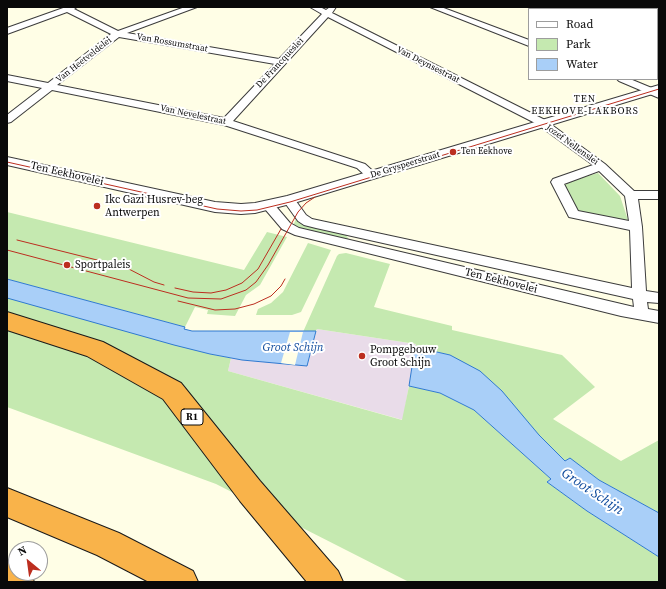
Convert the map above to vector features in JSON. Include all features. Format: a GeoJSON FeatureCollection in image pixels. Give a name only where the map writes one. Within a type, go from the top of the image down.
{"type":"FeatureCollection","features":[{"type":"Feature","properties":{"kind":"highway","name":"R1"},"geometry":{"type":"LineString","coordinates":[[7,321],[95,349],[172,391],[250,491],[327,582]]}},
{"type":"Feature","properties":{"kind":"highway"},"geometry":{"type":"LineString","coordinates":[[10,499],[108,544],[182,582]]}},
{"type":"Feature","properties":{"kind":"highway"},"geometry":{"type":"LineString","coordinates":[[7,576],[18,582]]}},
{"type":"Feature","properties":{"kind":"street","name":"Van Heetveldelei"},"geometry":{"type":"LineString","coordinates":[[7,120],[117,34],[193,7]]}},
{"type":"Feature","properties":{"kind":"street","name":"Van Deynsestraat"},"geometry":{"type":"LineString","coordinates":[[314,7],[543,123]]}},
{"type":"Feature","properties":{"kind":"street","name":"De Francqueslei"},"geometry":{"type":"LineString","coordinates":[[226,122],[327,13],[335,7]]}},
{"type":"Feature","properties":{"kind":"street"},"geometry":{"type":"LineString","coordinates":[[434,7],[528,44]]}},
{"type":"Feature","properties":{"kind":"street","name":"Van Rossumstraat"},"geometry":{"type":"LineString","coordinates":[[71,8],[117,34],[281,62]]}},
{"type":"Feature","properties":{"kind":"street"},"geometry":{"type":"LineString","coordinates":[[7,31],[71,8]]}},
{"type":"Feature","properties":{"kind":"street","name":"Van Nevelestraat"},"geometry":{"type":"LineString","coordinates":[[7,78],[226,122],[361,166],[371,175]]}},
{"type":"Feature","properties":{"kind":"street"},"geometry":{"type":"LineString","coordinates":[[625,80],[656,91]]}},
{"type":"Feature","properties":{"kind":"street","name":"De Gryspeerstraat"},"geometry":{"type":"LineString","coordinates":[[292,205],[371,175],[543,123],[656,91]]}},
{"type":"Feature","properties":{"kind":"street","name":"Jozef Nellenslei"},"geometry":{"type":"LineString","coordinates":[[543,123],[601,166],[631,195]]}},
{"type":"Feature","properties":{"kind":"street","name":"Ten Eekhovelei"},"geometry":{"type":"LineString","coordinates":[[7,160],[215,207],[241,209],[292,205],[308,222],[362,241],[642,314],[659,317]]}},
{"type":"Feature","properties":{"kind":"street","name":"Jozef Nellenslei"},"geometry":{"type":"LineString","coordinates":[[601,166],[557,182],[573,214],[636,227]]}},
{"type":"Feature","properties":{"kind":"street"},"geometry":{"type":"LineString","coordinates":[[642,314],[639,295],[636,227],[631,195],[659,195]]}},
{"type":"Feature","properties":{"kind":"street"},"geometry":{"type":"LineString","coordinates":[[286,226],[292,205]]}},
{"type":"Feature","properties":{"kind":"street","name":"Ten Eekhovelei"},"geometry":{"type":"LineString","coordinates":[[269,206],[286,226],[295,231],[362,241],[659,298]]}},
{"type":"Feature","properties":{"kind":"shaded area"},"geometry":{"type":"Polygon","coordinates":[[[317,329],[416,344],[403,420],[228,371],[231,358],[307,366],[317,329]]]}},
{"type":"Feature","properties":{"kind":"green space"},"geometry":{"type":"Polygon","coordinates":[[[598,173],[620,196],[628,220],[577,212],[564,183],[598,173]]]}},
{"type":"Feature","properties":{"kind":"green space"},"geometry":{"type":"Polygon","coordinates":[[[7,212],[244,270],[267,232],[287,237],[260,285],[246,295],[235,316],[207,314],[208,310],[195,307],[185,327],[7,279],[7,212]]]}},
{"type":"Feature","properties":{"kind":"green space"},"geometry":{"type":"Polygon","coordinates":[[[296,219],[299,222],[345,234],[351,242],[300,229],[293,226],[296,219]]]}},
{"type":"Feature","properties":{"kind":"green space"},"geometry":{"type":"Polygon","coordinates":[[[308,243],[331,250],[301,312],[292,315],[256,315],[258,309],[271,303],[283,292],[308,243]]]}},
{"type":"Feature","properties":{"kind":"green space"},"geometry":{"type":"Polygon","coordinates":[[[346,253],[390,264],[374,307],[452,326],[452,330],[562,355],[595,387],[553,419],[621,461],[659,440],[659,513],[599,480],[570,459],[565,461],[539,435],[450,355],[415,347],[416,344],[317,329],[316,331],[303,332],[337,256],[339,254],[346,253]]]}},
{"type":"Feature","properties":{"kind":"green space"},"geometry":{"type":"Polygon","coordinates":[[[7,297],[210,354],[231,358],[228,371],[402,420],[409,386],[440,393],[474,410],[551,479],[547,482],[587,511],[659,557],[659,582],[409,582],[216,484],[7,407],[7,297]]]}},
{"type":"Feature","properties":{"kind":"water","name":"Groot Schijn"},"geometry":{"type":"Polygon","coordinates":[[[7,279],[185,327],[184,329],[192,331],[316,331],[307,366],[242,360],[174,345],[7,298],[7,279]]]}},
{"type":"Feature","properties":{"kind":"water","name":"Groot Schijn"},"geometry":{"type":"Polygon","coordinates":[[[415,347],[450,355],[480,371],[502,391],[539,435],[565,461],[570,458],[599,480],[659,513],[659,557],[587,511],[547,482],[551,479],[474,410],[440,393],[409,386],[415,347]]]}},
{"type":"Feature","properties":{"kind":"pier"},"geometry":{"type":"Polygon","coordinates":[[[290,332],[303,332],[295,365],[281,363],[290,332]]]}},
{"type":"Feature","properties":{"kind":"tram line"},"geometry":{"type":"LineString","coordinates":[[7,162],[217,209],[241,211],[257,210],[290,202],[659,89]]}},
{"type":"Feature","properties":{"kind":"tram line"},"geometry":{"type":"LineString","coordinates":[[7,250],[188,298],[221,299],[246,290],[256,282],[268,265],[298,212],[306,203],[315,197]]}},
{"type":"Feature","properties":{"kind":"tram line"},"geometry":{"type":"LineString","coordinates":[[175,288],[193,292],[211,293],[226,290],[242,283],[258,269],[281,229]]}},
{"type":"Feature","properties":{"kind":"tram line"},"geometry":{"type":"LineString","coordinates":[[17,240],[125,267],[154,282],[164,285]]}},
{"type":"Feature","properties":{"kind":"tram line"},"geometry":{"type":"LineString","coordinates":[[178,301],[215,310],[235,309],[254,304],[271,296],[281,286],[285,279]]}},
{"type":"Feature","properties":{"kind":"place","name":"Ten Eekhove"},"geometry":{"type":"Point","coordinates":[453,152]}},
{"type":"Feature","properties":{"kind":"place","name":"Ikc Gazi Husrev-beg Antwerpen"},"geometry":{"type":"Point","coordinates":[97,206]}},
{"type":"Feature","properties":{"kind":"place","name":"Sportpaleis"},"geometry":{"type":"Point","coordinates":[67,265]}},
{"type":"Feature","properties":{"kind":"place","name":"Pompgebouw Groot Schijn"},"geometry":{"type":"Point","coordinates":[362,356]}},
{"type":"Feature","properties":{"kind":"district","name":"TEN EEKHOVE-LAKBORS"},"geometry":{"type":"Point","coordinates":[585,104]}}]}
